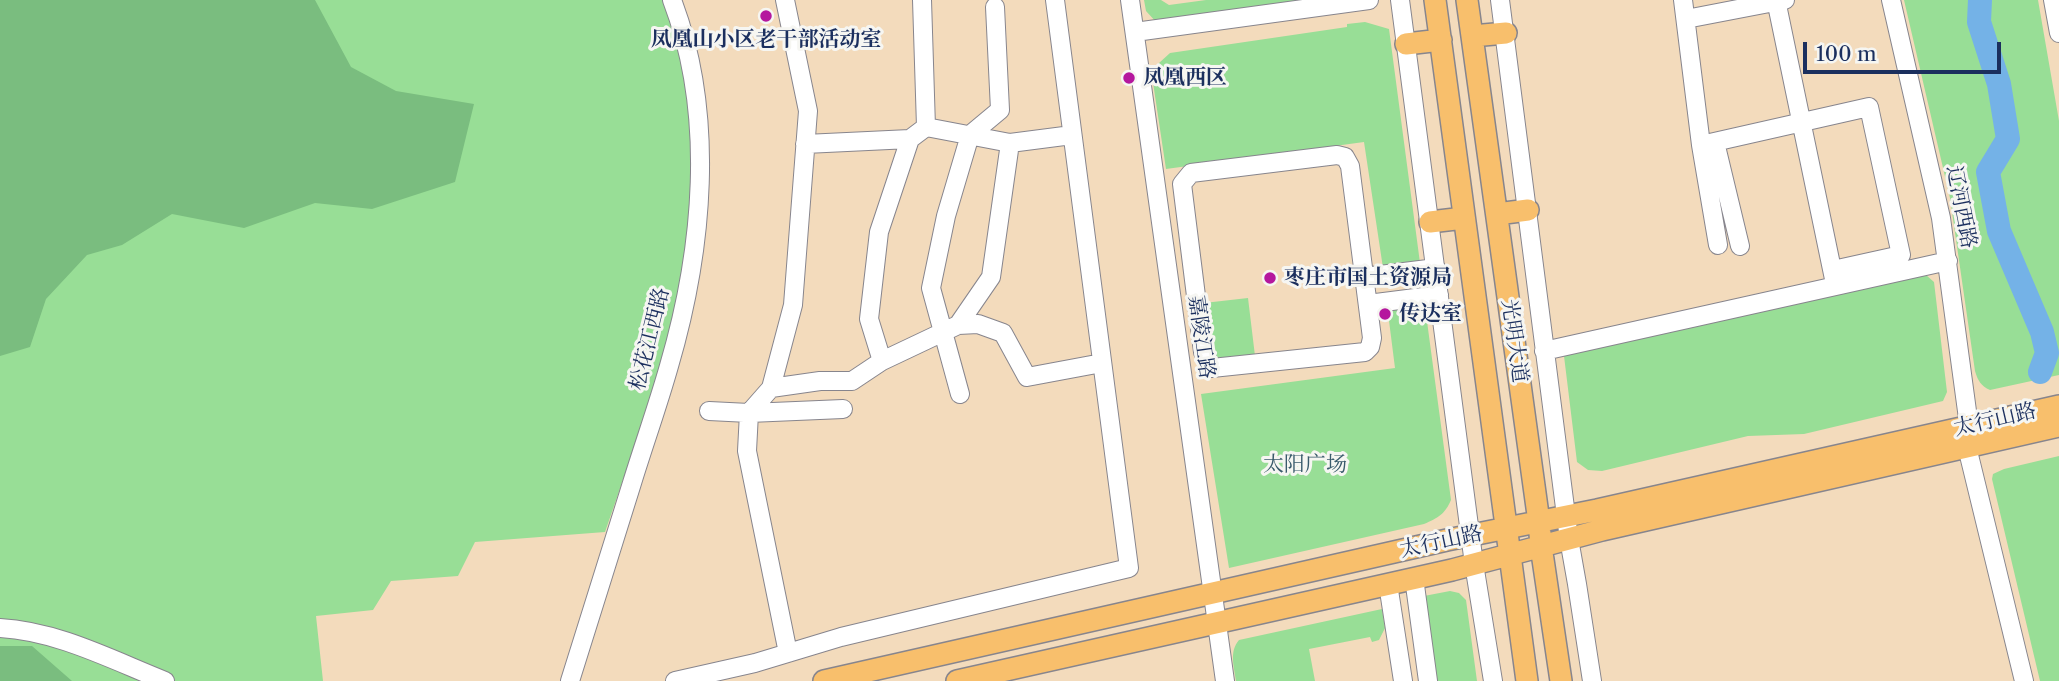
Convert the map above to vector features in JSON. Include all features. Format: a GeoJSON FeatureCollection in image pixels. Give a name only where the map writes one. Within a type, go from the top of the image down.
{"type":"FeatureCollection","features":[{"type":"Feature","properties":{"kind":"main road","name":"光明大道"},"geometry":{"type":"LineString","coordinates":[[1435,0],[1527,681]]}},
{"type":"Feature","properties":{"kind":"main road","name":"光明大道"},"geometry":{"type":"LineString","coordinates":[[1467,0],[1561,681]]}},
{"type":"Feature","properties":{"kind":"main road"},"geometry":{"type":"LineString","coordinates":[[1472,36],[1506,33]]}},
{"type":"Feature","properties":{"kind":"main road"},"geometry":{"type":"LineString","coordinates":[[1406,44],[1441,40]]}},
{"type":"Feature","properties":{"kind":"main road"},"geometry":{"type":"LineString","coordinates":[[1497,214],[1528,210]]}},
{"type":"Feature","properties":{"kind":"main road"},"geometry":{"type":"LineString","coordinates":[[1430,222],[1464,218]]}},
{"type":"Feature","properties":{"kind":"main road","name":"太行山路"},"geometry":{"type":"LineString","coordinates":[[957,681],[1474,564],[1968,436],[2059,405]]}},
{"type":"Feature","properties":{"kind":"main road","name":"太行山路"},"geometry":{"type":"LineString","coordinates":[[824,681],[871,676],[1213,593],[1471,535],[1968,436],[2059,426]]}},
{"type":"Feature","properties":{"kind":"street","name":"松花江西路"},"geometry":{"type":"LineString","coordinates":[[570,681],[670,365],[692,260],[700,166],[698,115],[683,29],[673,0]]}},
{"type":"Feature","properties":{"kind":"street"},"geometry":{"type":"LineString","coordinates":[[785,0],[808,111],[793,306],[771,388],[749,413],[747,452],[788,653]]}},
{"type":"Feature","properties":{"kind":"street"},"geometry":{"type":"LineString","coordinates":[[922,0],[926,127]]}},
{"type":"Feature","properties":{"kind":"street"},"geometry":{"type":"LineString","coordinates":[[676,681],[755,663],[841,637],[1129,568],[1055,0]]}},
{"type":"Feature","properties":{"kind":"street","name":"嘉陵江路"},"geometry":{"type":"LineString","coordinates":[[1130,0],[1225,681]]}},
{"type":"Feature","properties":{"kind":"street"},"geometry":{"type":"LineString","coordinates":[[1135,32],[1370,0]]}},
{"type":"Feature","properties":{"kind":"street"},"geometry":{"type":"LineString","coordinates":[[1400,0],[1474,564],[1493,681]]}},
{"type":"Feature","properties":{"kind":"street","name":"光明大道"},"geometry":{"type":"LineString","coordinates":[[1500,0],[1569,539],[1592,681]]}},
{"type":"Feature","properties":{"kind":"street"},"geometry":{"type":"LineString","coordinates":[[1683,0],[1708,144],[1718,245]]}},
{"type":"Feature","properties":{"kind":"street","name":"辽河西路"},"geometry":{"type":"LineString","coordinates":[[1891,0],[1939,206],[1968,436],[2024,681]]}},
{"type":"Feature","properties":{"kind":"street"},"geometry":{"type":"LineString","coordinates":[[2053,0],[2059,33]]}},
{"type":"Feature","properties":{"kind":"street"},"geometry":{"type":"LineString","coordinates":[[1686,19],[1708,7],[1779,1],[1834,278]]}},
{"type":"Feature","properties":{"kind":"street"},"geometry":{"type":"LineString","coordinates":[[960,394],[950,329],[931,288],[946,216],[970,135],[1000,110],[995,7]]}},
{"type":"Feature","properties":{"kind":"street"},"geometry":{"type":"LineString","coordinates":[[1544,351],[1834,278],[1901,256],[1869,107],[1708,144]]}},
{"type":"Feature","properties":{"kind":"street"},"geometry":{"type":"LineString","coordinates":[[882,361],[869,319],[879,232],[911,139],[926,127],[1010,143],[1072,135]]}},
{"type":"Feature","properties":{"kind":"street"},"geometry":{"type":"LineString","coordinates":[[805,144],[911,139]]}},
{"type":"Feature","properties":{"kind":"street"},"geometry":{"type":"LineString","coordinates":[[950,329],[991,277],[1010,143]]}},
{"type":"Feature","properties":{"kind":"street"},"geometry":{"type":"LineString","coordinates":[[1708,144],[1740,246]]}},
{"type":"Feature","properties":{"kind":"street"},"geometry":{"type":"LineString","coordinates":[[1337,155],[1345,158],[1350,166],[1364,277],[1372,338],[1370,347],[1365,352],[1212,368],[1203,352],[1182,184],[1191,173],[1337,155]]}},
{"type":"Feature","properties":{"kind":"street"},"geometry":{"type":"LineString","coordinates":[[1834,278],[1948,261]]}},
{"type":"Feature","properties":{"kind":"street"},"geometry":{"type":"LineString","coordinates":[[1364,277],[1436,268]]}},
{"type":"Feature","properties":{"kind":"street"},"geometry":{"type":"LineString","coordinates":[[1368,304],[1440,295]]}},
{"type":"Feature","properties":{"kind":"street"},"geometry":{"type":"LineString","coordinates":[[771,388],[820,381],[852,381],[882,361],[950,329],[978,324],[1003,332],[1027,377],[1102,363]]}},
{"type":"Feature","properties":{"kind":"street"},"geometry":{"type":"LineString","coordinates":[[709,411],[749,413],[843,409]]}},
{"type":"Feature","properties":{"kind":"street"},"geometry":{"type":"LineString","coordinates":[[1414,578],[1427,681]]}},
{"type":"Feature","properties":{"kind":"street"},"geometry":{"type":"LineString","coordinates":[[1388,584],[1403,681]]}},
{"type":"Feature","properties":{"kind":"street"},"geometry":{"type":"LineString","coordinates":[[0,628],[45,634],[165,681]]}},
{"type":"Feature","properties":{"kind":"green space"},"geometry":{"type":"Polygon","coordinates":[[[0,0],[665,0],[679,28],[694,139],[686,255],[665,358],[605,532],[475,542],[458,576],[391,581],[373,610],[316,616],[323,681],[0,681],[0,0]]]}},
{"type":"Feature","properties":{"kind":"green space"},"geometry":{"type":"Polygon","coordinates":[[[0,0],[315,0],[351,67],[396,91],[474,104],[455,182],[372,209],[315,203],[244,228],[172,214],[122,245],[87,255],[46,299],[30,347],[0,356],[0,0]]]}},
{"type":"Feature","properties":{"kind":"green space"},"geometry":{"type":"Polygon","coordinates":[[[1144,0],[1161,0],[1169,5],[1206,0],[1334,0],[1157,23],[1146,11],[1144,0]]]}},
{"type":"Feature","properties":{"kind":"green space"},"geometry":{"type":"Polygon","coordinates":[[[1904,0],[2038,0],[2059,121],[2059,375],[1990,390],[1977,378],[1950,198],[1904,0]]]}},
{"type":"Feature","properties":{"kind":"green space"},"geometry":{"type":"Polygon","coordinates":[[[1365,22],[1389,29],[1420,263],[1383,268],[1364,142],[1166,169],[1152,76],[1159,63],[1170,53],[1347,27],[1347,24],[1365,22]]]}},
{"type":"Feature","properties":{"kind":"green space"},"geometry":{"type":"Polygon","coordinates":[[[1926,275],[1934,282],[1947,392],[1943,401],[1804,434],[1748,436],[1602,471],[1588,470],[1577,462],[1564,356],[1926,275]]]}},
{"type":"Feature","properties":{"kind":"green space"},"geometry":{"type":"Polygon","coordinates":[[[1248,298],[1255,356],[1217,361],[1212,355],[1204,303],[1248,298]]]}},
{"type":"Feature","properties":{"kind":"green space","name":"太阳广场"},"geometry":{"type":"Polygon","coordinates":[[[1424,299],[1451,500],[1444,512],[1424,524],[1229,568],[1201,394],[1395,368],[1387,305],[1424,299]]]}},
{"type":"Feature","properties":{"kind":"green space"},"geometry":{"type":"Polygon","coordinates":[[[2059,456],[2059,681],[2040,681],[1992,479],[1993,474],[2004,469],[2059,456]]]}},
{"type":"Feature","properties":{"kind":"green space"},"geometry":{"type":"Polygon","coordinates":[[[1450,591],[1459,593],[1466,600],[1477,681],[1435,681],[1424,596],[1450,591]]]}},
{"type":"Feature","properties":{"kind":"green space"},"geometry":{"type":"Polygon","coordinates":[[[1382,609],[1385,628],[1379,640],[1372,642],[1370,637],[1309,649],[1315,681],[1236,681],[1233,654],[1239,640],[1382,609]]]}},
{"type":"Feature","properties":{"kind":"green space"},"geometry":{"type":"Polygon","coordinates":[[[0,646],[32,646],[72,681],[0,681],[0,646]]]}},
{"type":"Feature","properties":{"kind":"waterway"},"geometry":{"type":"LineString","coordinates":[[1980,0],[1979,22],[1999,84],[2008,139],[1988,172],[1999,231],[2042,332],[2047,353],[2040,372]]}},
{"type":"Feature","properties":{"kind":"place","name":"凤凰山小区老干部活动室"},"geometry":{"type":"Point","coordinates":[766,16]}},
{"type":"Feature","properties":{"kind":"place","name":"凤凰西区"},"geometry":{"type":"Point","coordinates":[1129,78]}},
{"type":"Feature","properties":{"kind":"place","name":"枣庄市国土资源局"},"geometry":{"type":"Point","coordinates":[1270,278]}},
{"type":"Feature","properties":{"kind":"place","name":"传达室"},"geometry":{"type":"Point","coordinates":[1385,314]}}]}
